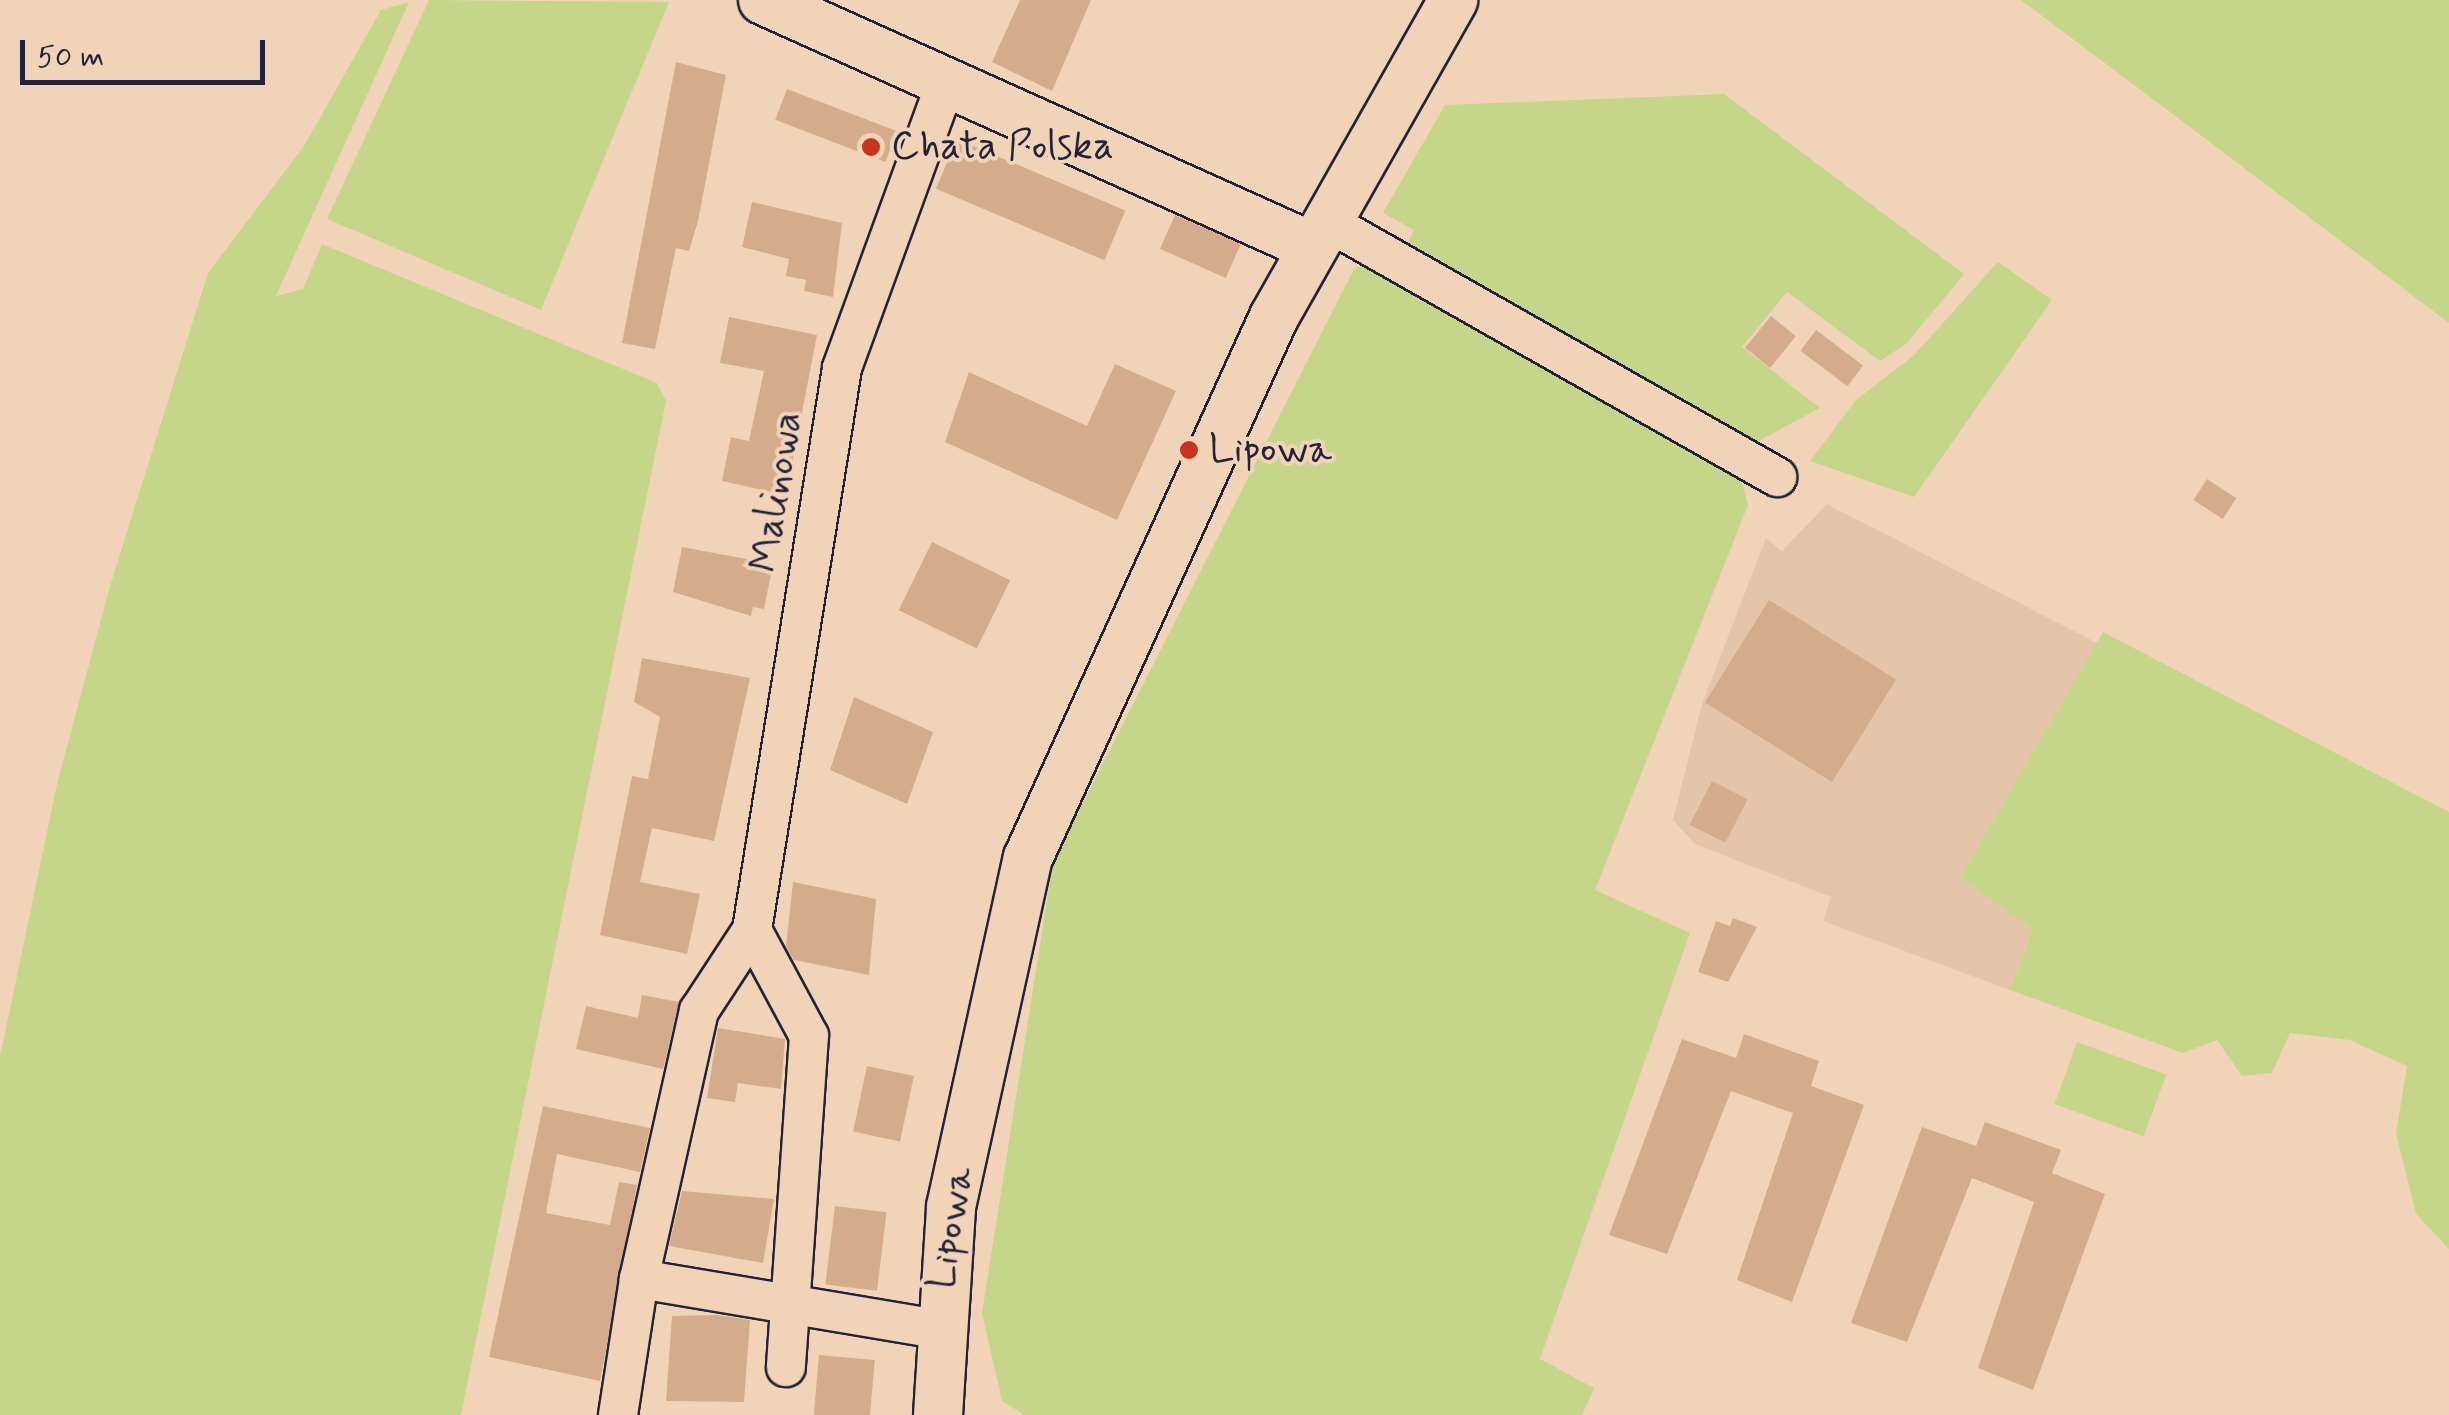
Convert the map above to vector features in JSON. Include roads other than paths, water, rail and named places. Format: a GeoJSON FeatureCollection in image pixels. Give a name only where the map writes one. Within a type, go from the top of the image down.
{"type":"FeatureCollection","features":[{"type":"Feature","properties":{"kind":"street"},"geometry":{"type":"LineString","coordinates":[[763,0],[946,83],[1321,228],[1777,477]]}},
{"type":"Feature","properties":{"kind":"street","name":"Lipowa"},"geometry":{"type":"LineString","coordinates":[[938,1415],[938,1329],[951,1207],[1028,858],[1117,648],[1321,228],[1453,0]]}},
{"type":"Feature","properties":{"kind":"street","name":"Malinowa"},"geometry":{"type":"LineString","coordinates":[[618,1415],[639,1278],[698,1011],[752,930],[842,368],[946,83]]}},
{"type":"Feature","properties":{"kind":"street"},"geometry":{"type":"LineString","coordinates":[[752,930],[810,1036],[786,1367]]}},
{"type":"Feature","properties":{"kind":"street"},"geometry":{"type":"LineString","coordinates":[[639,1278],[938,1329]]}},
{"type":"Feature","properties":{"kind":"place","name":"Chata Polska"},"geometry":{"type":"Point","coordinates":[871,147]}},
{"type":"Feature","properties":{"kind":"place","name":"Lipowa"},"geometry":{"type":"Point","coordinates":[1189,450]}}]}
